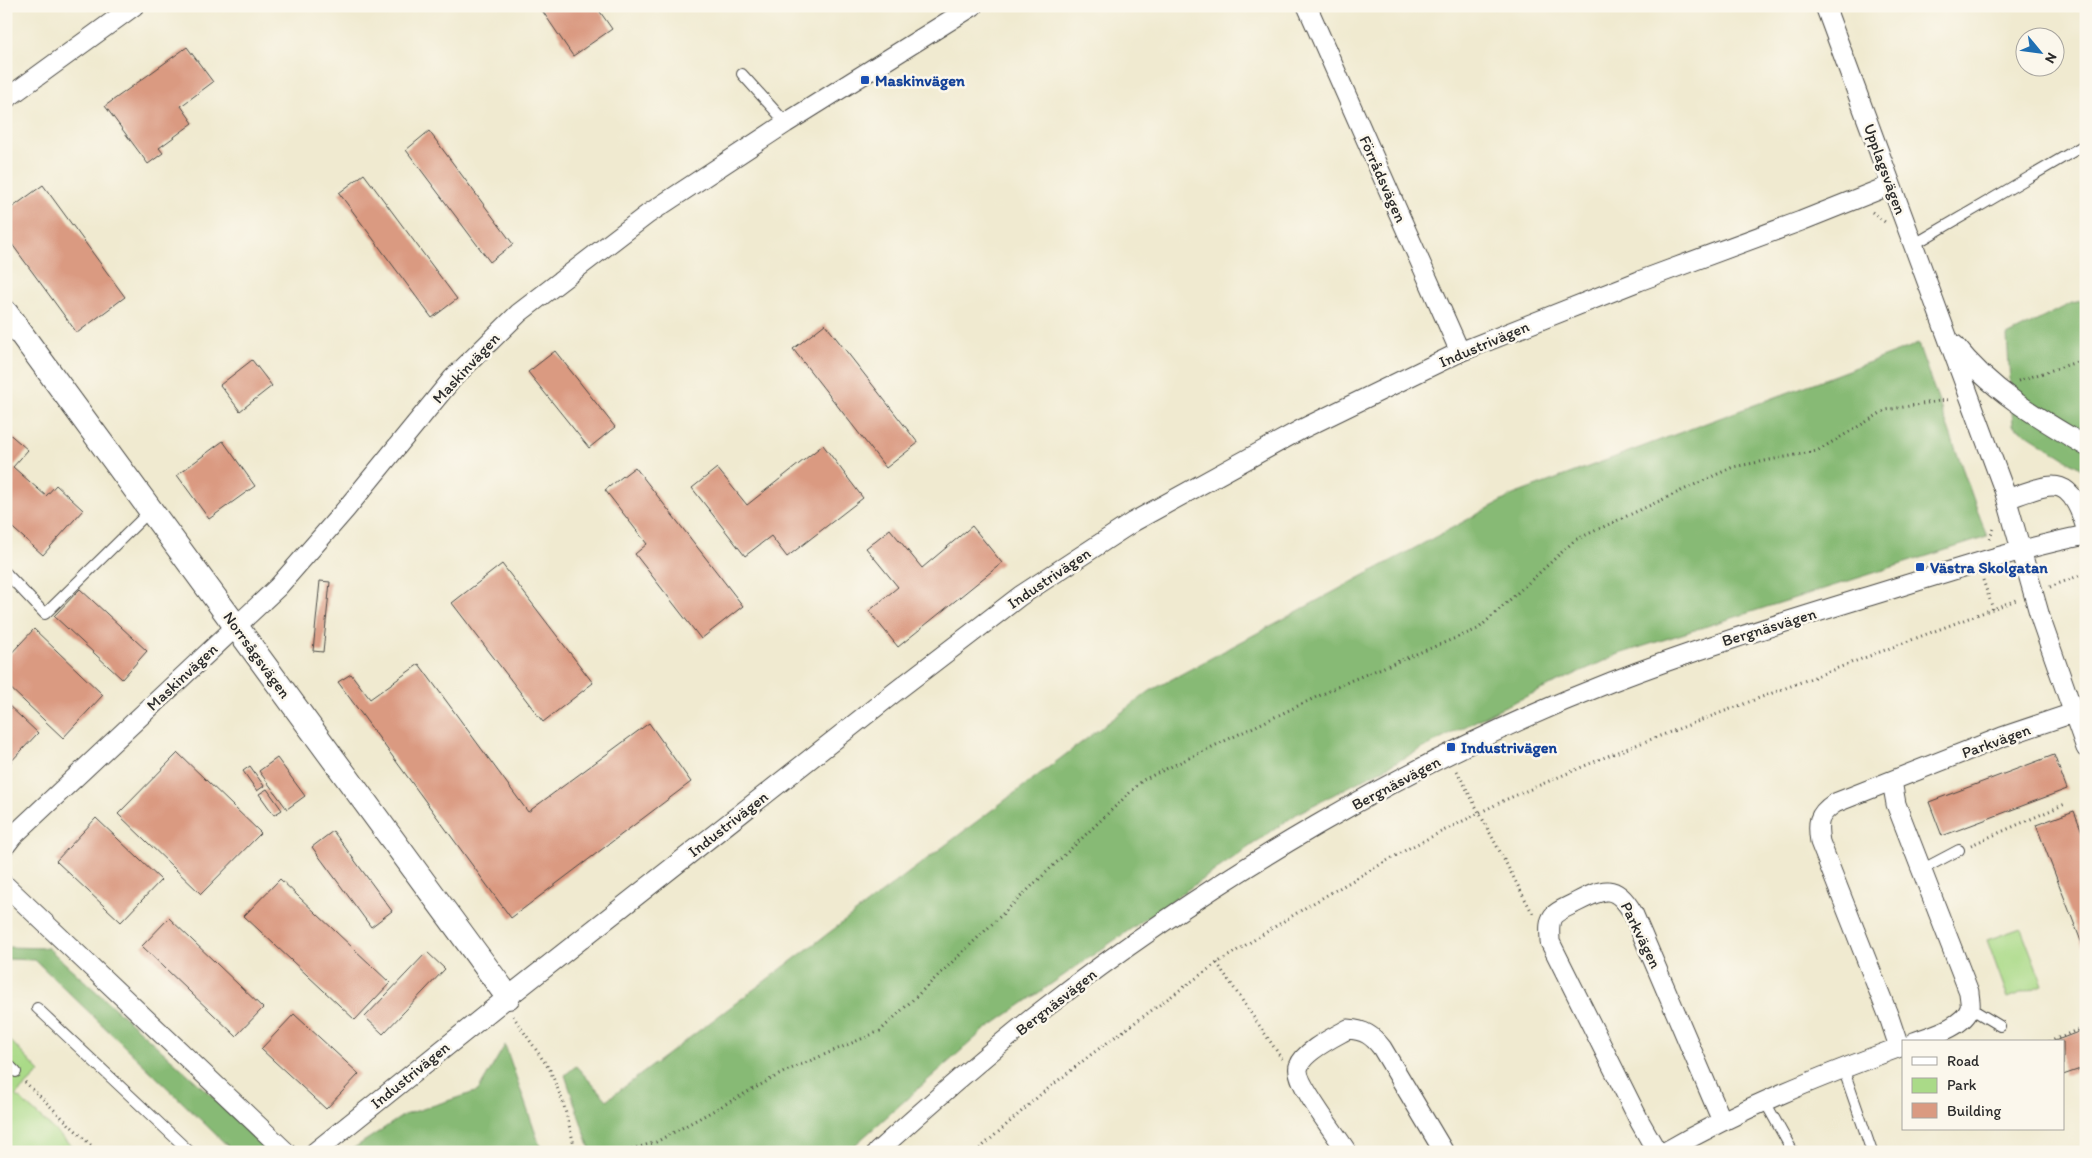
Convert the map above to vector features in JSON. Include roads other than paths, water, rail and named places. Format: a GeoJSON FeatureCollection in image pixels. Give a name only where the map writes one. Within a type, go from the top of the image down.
{"type":"FeatureCollection","features":[{"type":"Feature","properties":{"kind":"street"},"geometry":{"type":"LineString","coordinates":[[6,99],[134,6]]}},
{"type":"Feature","properties":{"kind":"street","name":"Maskinvägen"},"geometry":{"type":"LineString","coordinates":[[6,845],[278,586],[334,523],[453,378],[519,313],[648,214],[786,123],[973,6]]}},
{"type":"Feature","properties":{"kind":"street","name":"Förrådsvägen"},"geometry":{"type":"LineString","coordinates":[[1307,6],[1460,352]]}},
{"type":"Feature","properties":{"kind":"street","name":"Upplagsvägen"},"geometry":{"type":"LineString","coordinates":[[1825,6],[2007,499]]}},
{"type":"Feature","properties":{"kind":"street","name":"Industrivägen"},"geometry":{"type":"LineString","coordinates":[[316,1152],[508,997],[894,692],[1020,596],[1150,512],[1302,429],[1460,352],[1640,281],[1801,222],[1891,185]]}},
{"type":"Feature","properties":{"kind":"street","name":"Norrsågsvägen"},"geometry":{"type":"LineString","coordinates":[[6,313],[508,997]]}},
{"type":"Feature","properties":{"kind":"street","name":"Upplagsvägen"},"geometry":{"type":"LineString","coordinates":[[1945,332],[1974,367],[1996,388],[2086,446]]}},
{"type":"Feature","properties":{"kind":"street"},"geometry":{"type":"LineString","coordinates":[[2086,528],[2077,504],[2070,492],[2061,486],[2051,485],[2007,499],[2033,593],[2086,748]]}},
{"type":"Feature","properties":{"kind":"street","name":"Bergnäsvägen"},"geometry":{"type":"LineString","coordinates":[[878,1152],[993,1051],[1046,1008],[1123,951],[1288,842],[1400,779],[1501,729],[1610,682],[1710,646],[2021,551],[2086,536]]}},
{"type":"Feature","properties":{"kind":"street","name":"Parkvägen"},"geometry":{"type":"LineString","coordinates":[[1912,1040],[1889,1017],[1820,842],[1818,825],[1823,811],[1834,803],[2002,738],[2073,713]]}},
{"type":"Feature","properties":{"kind":"street"},"geometry":{"type":"LineString","coordinates":[[1892,781],[1896,804],[1969,992],[1970,1008],[1962,1019],[1946,1030],[1922,1040]]}},
{"type":"Feature","properties":{"kind":"street"},"geometry":{"type":"LineString","coordinates":[[6,886],[286,1152]]}},
{"type":"Feature","properties":{"kind":"street","name":"Parkvägen"},"geometry":{"type":"LineString","coordinates":[[1657,1152],[1550,942],[1550,924],[1554,914],[1599,890],[1614,893],[1624,898],[1633,913],[1722,1121]]}},
{"type":"Feature","properties":{"kind":"street"},"geometry":{"type":"LineString","coordinates":[[1348,1152],[1305,1089],[1298,1073],[1298,1066],[1304,1057],[1348,1029],[1367,1033],[1374,1037],[1444,1152]]}},
{"type":"Feature","properties":{"kind":"street"},"geometry":{"type":"LineString","coordinates":[[1665,1152],[1764,1100],[1843,1068],[1902,1048]]}},
{"type":"Feature","properties":{"kind":"lane"},"geometry":{"type":"LineString","coordinates":[[742,74],[786,123]]}},
{"type":"Feature","properties":{"kind":"lane"},"geometry":{"type":"LineString","coordinates":[[1913,244],[2086,144]]}},
{"type":"Feature","properties":{"kind":"lane"},"geometry":{"type":"LineString","coordinates":[[6,573],[45,614],[151,510]]}},
{"type":"Feature","properties":{"kind":"lane"},"geometry":{"type":"LineString","coordinates":[[1921,870],[1959,850]]}},
{"type":"Feature","properties":{"kind":"lane"},"geometry":{"type":"LineString","coordinates":[[37,1008],[190,1152]]}},
{"type":"Feature","properties":{"kind":"lane"},"geometry":{"type":"LineString","coordinates":[[1970,1008],[2000,1026]]}},
{"type":"Feature","properties":{"kind":"lane"},"geometry":{"type":"LineString","coordinates":[[6,1062],[16,1072]]}},
{"type":"Feature","properties":{"kind":"lane"},"geometry":{"type":"LineString","coordinates":[[1843,1068],[1872,1152]]}},
{"type":"Feature","properties":{"kind":"lane"},"geometry":{"type":"LineString","coordinates":[[1764,1100],[1793,1152]]}},
{"type":"Feature","properties":{"kind":"place","name":"Maskinvägen"},"geometry":{"type":"Point","coordinates":[865,80]}},
{"type":"Feature","properties":{"kind":"place","name":"Västra Skolgatan"},"geometry":{"type":"Point","coordinates":[1920,567]}},
{"type":"Feature","properties":{"kind":"place","name":"Industrivägen"},"geometry":{"type":"Point","coordinates":[1451,747]}}]}
